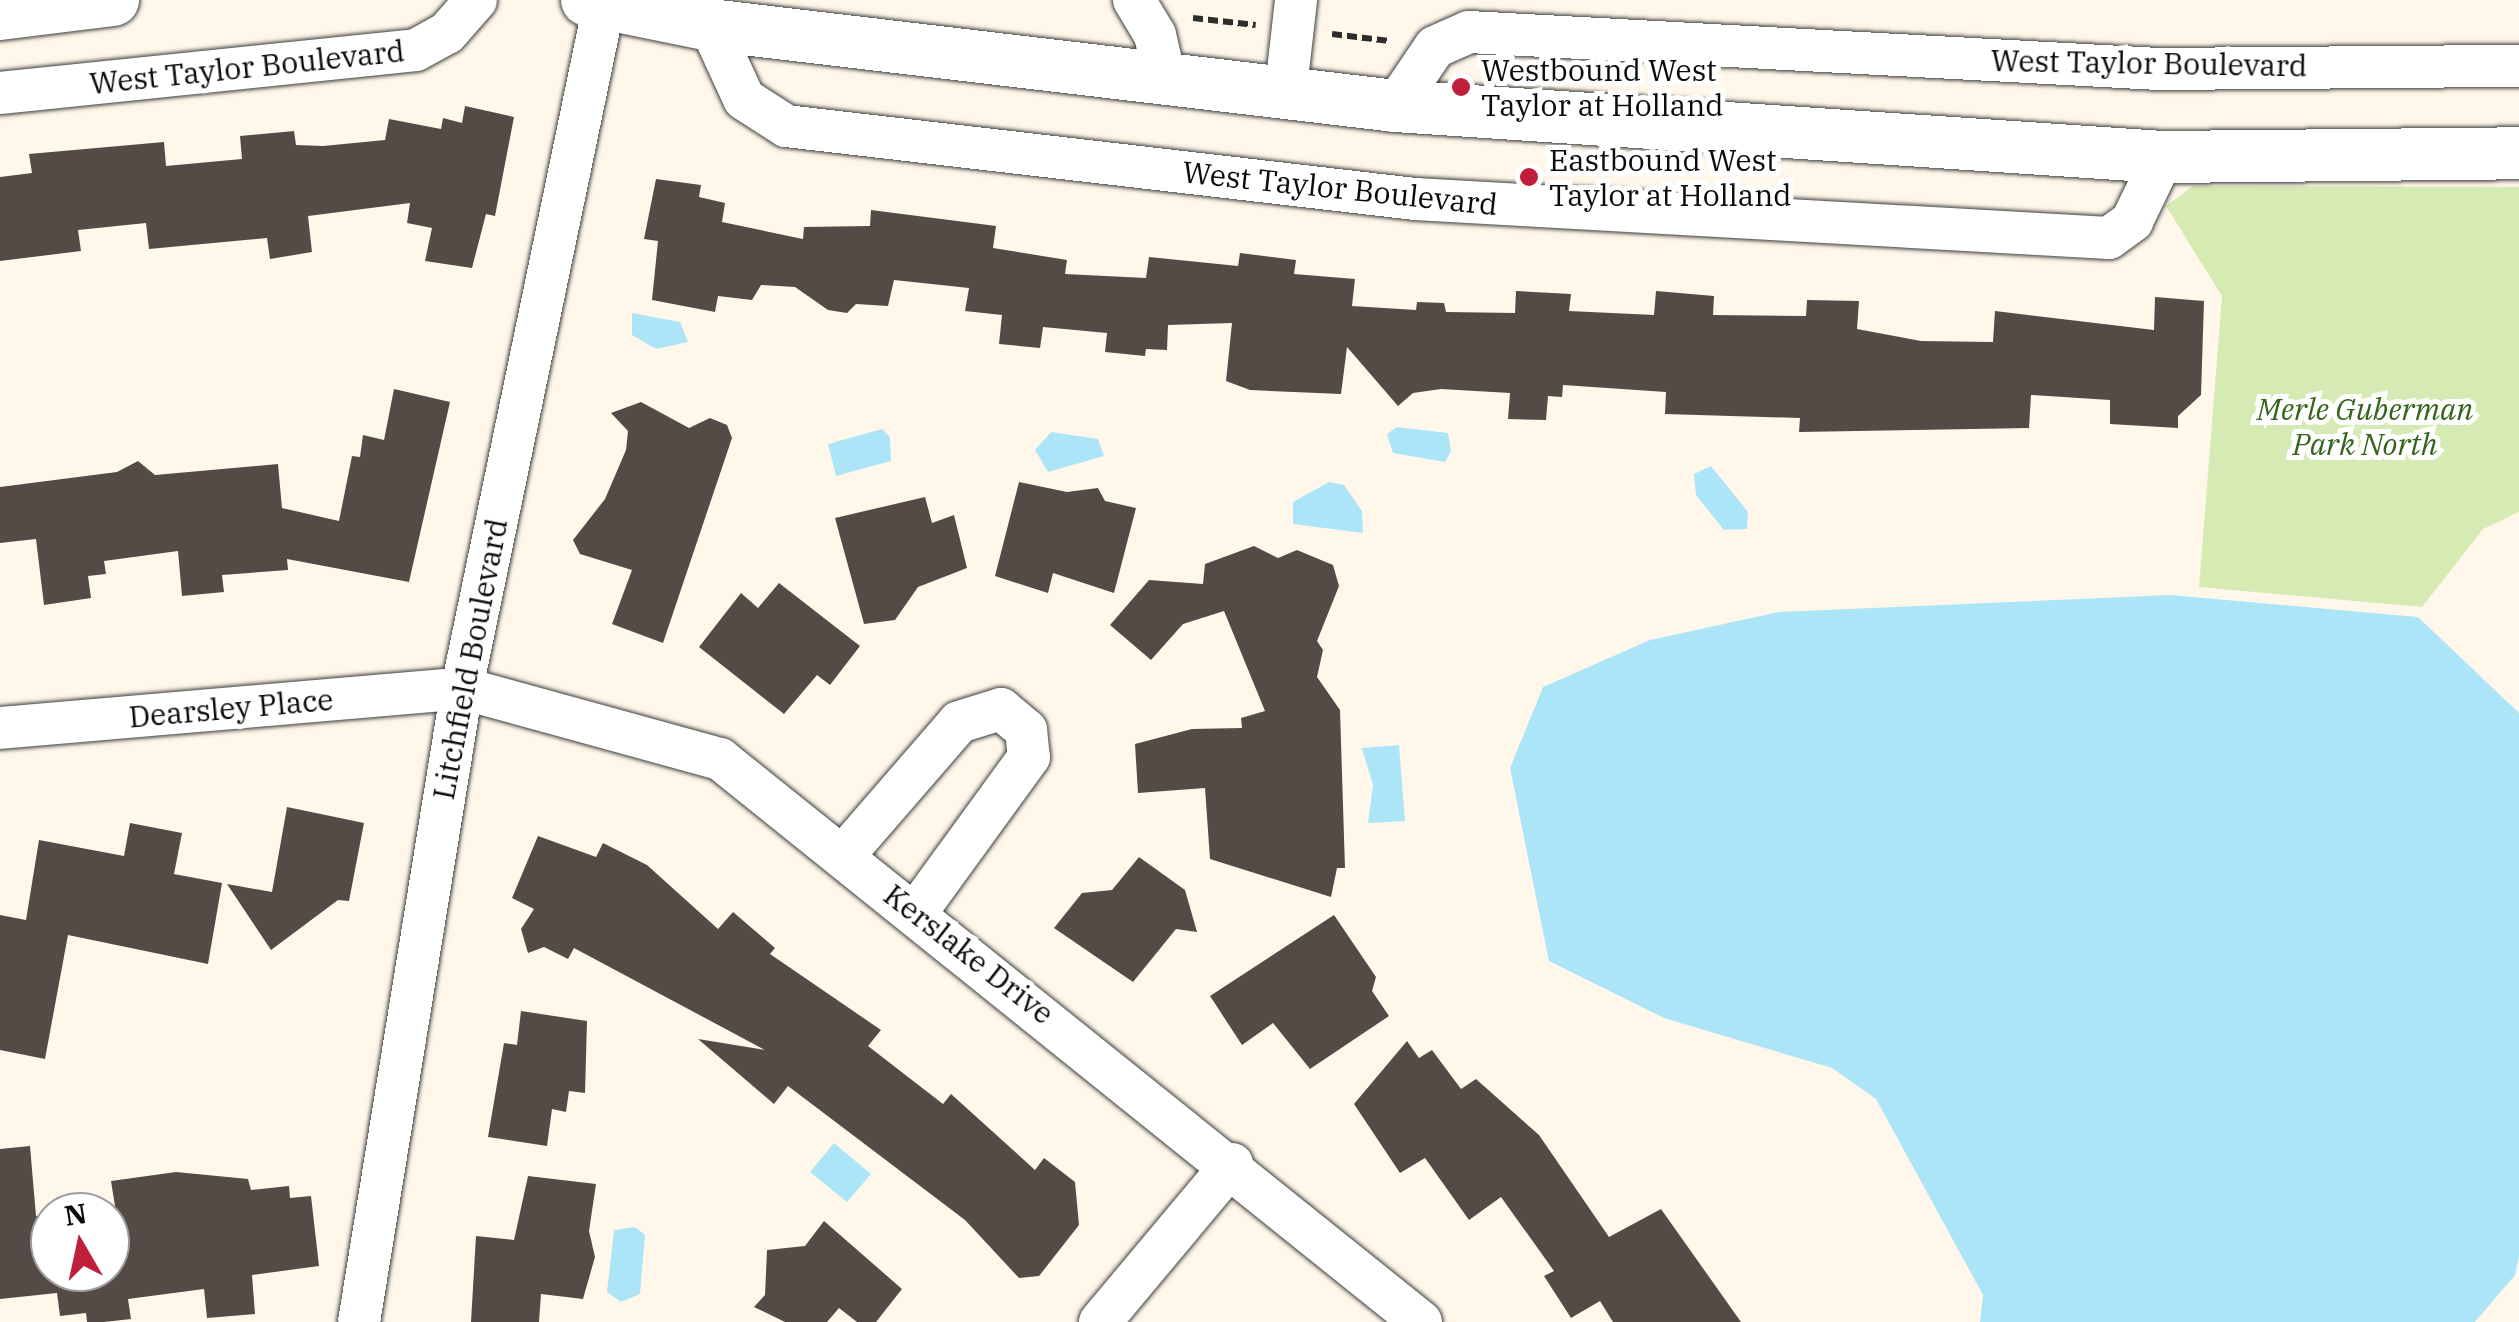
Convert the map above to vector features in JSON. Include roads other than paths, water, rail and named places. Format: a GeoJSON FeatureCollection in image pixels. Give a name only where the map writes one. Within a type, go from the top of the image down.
{"type":"FeatureCollection","features":[{"type":"Feature","properties":{"kind":"street"},"geometry":{"type":"LineString","coordinates":[[0,14],[113,0]]}},
{"type":"Feature","properties":{"kind":"street","name":"West Taylor Boulevard"},"geometry":{"type":"LineString","coordinates":[[0,93],[416,50],[447,34],[476,0]]}},
{"type":"Feature","properties":{"kind":"street"},"geometry":{"type":"LineString","coordinates":[[1134,0],[1155,35],[1166,83]]}},
{"type":"Feature","properties":{"kind":"street"},"geometry":{"type":"LineString","coordinates":[[1284,97],[1296,0]]}},
{"type":"Feature","properties":{"kind":"street"},"geometry":{"type":"LineString","coordinates":[[599,1],[710,25],[1284,97],[1395,106],[2163,156],[2519,154]]}},
{"type":"Feature","properties":{"kind":"street","name":"Litchfield Boulevard"},"geometry":{"type":"LineString","coordinates":[[359,1322],[462,688],[599,1]]}},
{"type":"Feature","properties":{"kind":"street","name":"West Taylor Boulevard"},"geometry":{"type":"LineString","coordinates":[[710,25],[744,98],[786,126],[1415,199],[2109,238],[2132,221],[2163,156]]}},
{"type":"Feature","properties":{"kind":"street","name":"West Taylor Boulevard"},"geometry":{"type":"LineString","coordinates":[[1395,106],[1436,47],[1469,32],[2159,69],[2519,66]]}},
{"type":"Feature","properties":{"kind":"street","name":"Dearsley Place"},"geometry":{"type":"LineString","coordinates":[[0,728],[462,688]]}},
{"type":"Feature","properties":{"kind":"street","name":"Kerslake Drive"},"geometry":{"type":"LineString","coordinates":[[462,688],[720,760],[918,911],[1421,1322]]}},
{"type":"Feature","properties":{"kind":"street"},"geometry":{"type":"LineString","coordinates":[[843,856],[959,722],[1001,710],[1026,730],[1029,757],[918,911]]}},
{"type":"Feature","properties":{"kind":"street"},"geometry":{"type":"LineString","coordinates":[[1100,1322],[1232,1164]]}},
{"type":"Feature","properties":{"kind":"water"},"geometry":{"type":"Polygon","coordinates":[[[632,313],[680,322],[688,342],[656,349],[632,335],[632,313]]]}},
{"type":"Feature","properties":{"kind":"water"},"geometry":{"type":"Polygon","coordinates":[[[1397,427],[1448,433],[1451,451],[1445,462],[1393,453],[1387,434],[1397,427]]]}},
{"type":"Feature","properties":{"kind":"water"},"geometry":{"type":"Polygon","coordinates":[[[882,429],[890,437],[891,461],[836,476],[828,444],[882,429]]]}},
{"type":"Feature","properties":{"kind":"water"},"geometry":{"type":"Polygon","coordinates":[[[1051,432],[1098,439],[1104,456],[1048,472],[1035,450],[1051,432]]]}},
{"type":"Feature","properties":{"kind":"water"},"geometry":{"type":"Polygon","coordinates":[[[1711,466],[1748,512],[1747,529],[1724,530],[1696,495],[1694,474],[1711,466]]]}},
{"type":"Feature","properties":{"kind":"water"},"geometry":{"type":"Polygon","coordinates":[[[1329,482],[1344,485],[1362,511],[1363,533],[1293,524],[1293,502],[1329,482]]]}},
{"type":"Feature","properties":{"kind":"water"},"geometry":{"type":"Polygon","coordinates":[[[2170,595],[2418,617],[2519,713],[2519,1256],[2515,1275],[2475,1322],[1980,1322],[1983,1295],[1876,1099],[1832,1068],[1664,1018],[1549,961],[1510,768],[1543,687],[1650,640],[1779,612],[2170,595]]]}},
{"type":"Feature","properties":{"kind":"water"},"geometry":{"type":"Polygon","coordinates":[[[1399,745],[1405,821],[1368,823],[1373,785],[1362,748],[1399,745]]]}},
{"type":"Feature","properties":{"kind":"water"},"geometry":{"type":"Polygon","coordinates":[[[834,1143],[871,1174],[847,1202],[810,1172],[834,1143]]]}},
{"type":"Feature","properties":{"kind":"water"},"geometry":{"type":"Polygon","coordinates":[[[635,1227],[645,1235],[640,1294],[621,1302],[607,1292],[614,1230],[635,1227]]]}},
{"type":"Feature","properties":{"kind":"place","name":"Westbound West Taylor at Holland"},"geometry":{"type":"Point","coordinates":[1461,87]}},
{"type":"Feature","properties":{"kind":"place","name":"Eastbound West Taylor at Holland"},"geometry":{"type":"Point","coordinates":[1529,177]}},
{"type":"Feature","properties":{"kind":"park label","name":"Merle Guberman Park North"},"geometry":{"type":"Point","coordinates":[2365,426]}}]}
